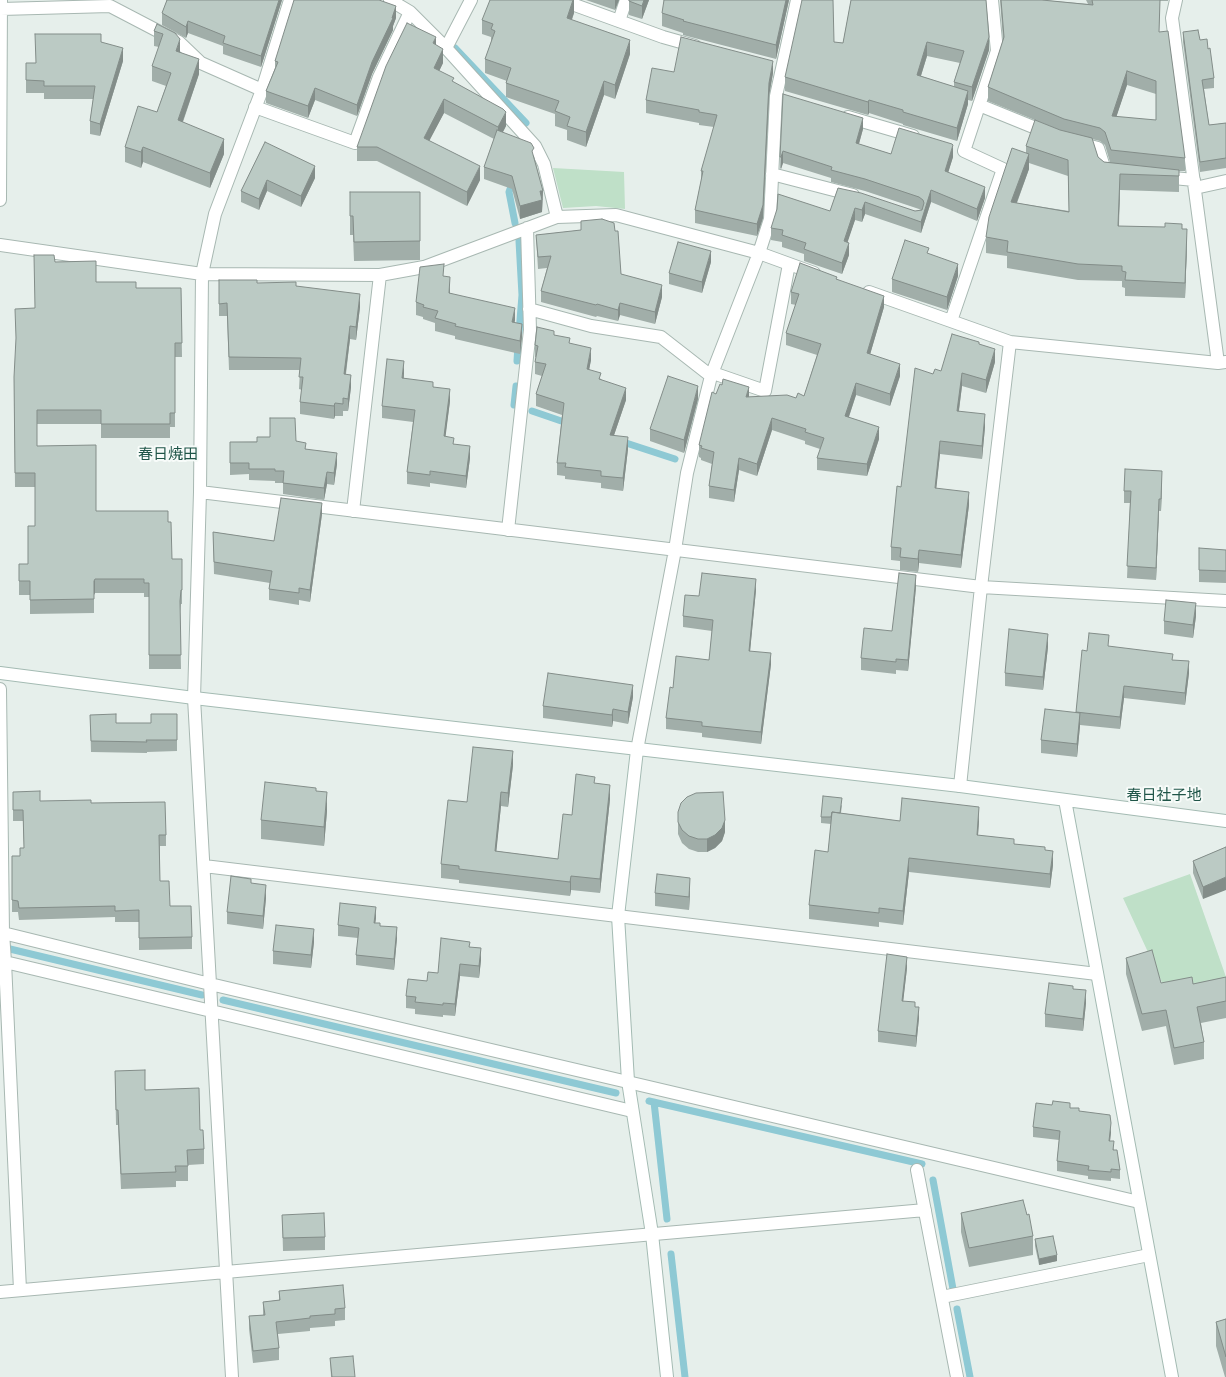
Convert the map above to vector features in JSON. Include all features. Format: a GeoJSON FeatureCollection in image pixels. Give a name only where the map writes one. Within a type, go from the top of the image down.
{"type":"FeatureCollection","features":[{"type":"Feature","properties":{"kind":"street"},"geometry":{"type":"LineString","coordinates":[[232,1377],[194,698],[200,492],[202,274],[215,214],[262,90],[290,0]]}},
{"type":"Feature","properties":{"kind":"street"},"geometry":{"type":"LineString","coordinates":[[390,0],[410,12],[446,48],[535,146],[544,164],[557,217]]}},
{"type":"Feature","properties":{"kind":"street"},"geometry":{"type":"LineString","coordinates":[[446,48],[471,0]]}},
{"type":"Feature","properties":{"kind":"street"},"geometry":{"type":"LineString","coordinates":[[561,0],[662,37],[707,49]]}},
{"type":"Feature","properties":{"kind":"street"},"geometry":{"type":"LineString","coordinates":[[619,21],[626,0]]}},
{"type":"Feature","properties":{"kind":"street"},"geometry":{"type":"LineString","coordinates":[[667,1377],[652,1234],[628,1081],[618,916],[637,750],[675,550],[687,473],[712,374],[759,253],[770,219],[778,67],[797,0]]}},
{"type":"Feature","properties":{"kind":"street"},"geometry":{"type":"LineString","coordinates":[[951,321],[1003,169],[960,150],[979,105],[997,51],[992,0]]}},
{"type":"Feature","properties":{"kind":"street"},"geometry":{"type":"LineString","coordinates":[[861,289],[1010,342],[1222,362],[1172,18],[1176,0]]}},
{"type":"Feature","properties":{"kind":"street"},"geometry":{"type":"LineString","coordinates":[[0,200],[1,5],[110,6],[116,4],[179,42],[200,63],[262,90]]}},
{"type":"Feature","properties":{"kind":"street"},"geometry":{"type":"LineString","coordinates":[[255,107],[355,143],[379,77],[410,12]]}},
{"type":"Feature","properties":{"kind":"street"},"geometry":{"type":"LineString","coordinates":[[776,96],[791,100]]}},
{"type":"Feature","properties":{"kind":"street"},"geometry":{"type":"LineString","coordinates":[[979,105],[1065,140],[1098,148],[1104,170],[1120,172]]}},
{"type":"Feature","properties":{"kind":"street"},"geometry":{"type":"LineString","coordinates":[[836,114],[926,140]]}},
{"type":"Feature","properties":{"kind":"street"},"geometry":{"type":"LineString","coordinates":[[772,174],[863,198]]}},
{"type":"Feature","properties":{"kind":"street"},"geometry":{"type":"LineString","coordinates":[[1149,175],[1195,184],[1226,181]]}},
{"type":"Feature","properties":{"kind":"street"},"geometry":{"type":"LineString","coordinates":[[0,244],[202,274],[380,276],[424,267],[557,217],[616,215],[759,253],[825,276]]}},
{"type":"Feature","properties":{"kind":"street"},"geometry":{"type":"LineString","coordinates":[[508,530],[530,330],[527,228]]}},
{"type":"Feature","properties":{"kind":"street"},"geometry":{"type":"LineString","coordinates":[[530,310],[591,326],[661,337],[712,374],[765,391],[789,264]]}},
{"type":"Feature","properties":{"kind":"street"},"geometry":{"type":"LineString","coordinates":[[353,511],[380,276]]}},
{"type":"Feature","properties":{"kind":"street"},"geometry":{"type":"LineString","coordinates":[[960,786],[981,587],[1010,342]]}},
{"type":"Feature","properties":{"kind":"street"},"geometry":{"type":"LineString","coordinates":[[200,492],[981,587],[1226,601]]}},
{"type":"Feature","properties":{"kind":"street"},"geometry":{"type":"LineString","coordinates":[[0,673],[194,698],[960,786],[1226,821]]}},
{"type":"Feature","properties":{"kind":"street"},"geometry":{"type":"LineString","coordinates":[[0,689],[6,1120],[20,1290]]}},
{"type":"Feature","properties":{"kind":"street"},"geometry":{"type":"LineString","coordinates":[[1065,800],[1172,1377]]}},
{"type":"Feature","properties":{"kind":"street"},"geometry":{"type":"LineString","coordinates":[[204,866],[1097,974]]}},
{"type":"Feature","properties":{"kind":"street"},"geometry":{"type":"LineString","coordinates":[[3,933],[210,984],[1139,1202]]}},
{"type":"Feature","properties":{"kind":"street"},"geometry":{"type":"LineString","coordinates":[[5,962],[632,1111]]}},
{"type":"Feature","properties":{"kind":"street"},"geometry":{"type":"LineString","coordinates":[[917,1170],[957,1377]]}},
{"type":"Feature","properties":{"kind":"street"},"geometry":{"type":"LineString","coordinates":[[0,1292],[925,1210]]}},
{"type":"Feature","properties":{"kind":"street"},"geometry":{"type":"LineString","coordinates":[[942,1297],[1149,1255]]}},
{"type":"Feature","properties":{"kind":"green space"},"geometry":{"type":"Polygon","coordinates":[[[553,168],[624,172],[625,209],[596,206],[563,208],[553,168]]]}},
{"type":"Feature","properties":{"kind":"green space"},"geometry":{"type":"Polygon","coordinates":[[[1190,874],[1226,977],[1226,983],[1165,989],[1123,898],[1190,874]]]}},
{"type":"Feature","properties":{"kind":"building"},"geometry":{"type":"Polygon","coordinates":[[[167,0],[279,0],[261,56],[223,43],[225,36],[188,21],[186,27],[162,13],[167,0]]]}},
{"type":"Feature","properties":{"kind":"building"},"geometry":{"type":"Polygon","coordinates":[[[294,0],[379,0],[396,6],[393,18],[372,62],[357,105],[315,88],[308,106],[266,91],[278,62],[275,61],[294,0]]]}},
{"type":"Feature","properties":{"kind":"building"},"geometry":{"type":"Polygon","coordinates":[[[490,0],[573,0],[567,18],[630,40],[615,85],[604,81],[586,132],[567,126],[570,117],[555,111],[559,101],[506,83],[511,68],[485,59],[495,31],[491,29],[493,24],[482,20],[490,0]]]}},
{"type":"Feature","properties":{"kind":"building"},"geometry":{"type":"Polygon","coordinates":[[[629,0],[644,0],[642,6],[629,0]]]}},
{"type":"Feature","properties":{"kind":"building"},"geometry":{"type":"Polygon","coordinates":[[[664,0],[786,0],[776,45],[683,21],[684,20],[662,13],[664,0]]]}},
{"type":"Feature","properties":{"kind":"building"},"geometry":{"type":"Polygon","coordinates":[[[802,0],[833,0],[834,42],[843,43],[851,0],[986,0],[989,37],[972,87],[954,82],[964,51],[927,42],[917,75],[968,91],[957,128],[903,112],[903,110],[869,100],[868,102],[785,77],[802,0]]]}},
{"type":"Feature","properties":{"kind":"building"},"geometry":{"type":"Polygon","coordinates":[[[1001,0],[1042,0],[1093,5],[1092,0],[1160,0],[1159,32],[1168,31],[1185,158],[1111,150],[1105,132],[1100,128],[1064,119],[988,87],[1004,37],[1001,0]],[[1127,71],[1112,116],[1156,120],[1156,81],[1127,71]]]}},
{"type":"Feature","properties":{"kind":"building"},"geometry":{"type":"Polygon","coordinates":[[[407,23],[436,37],[433,43],[443,49],[434,68],[454,78],[452,81],[506,112],[498,127],[444,99],[424,138],[480,166],[467,192],[377,147],[357,147],[386,66],[407,23]]]}},
{"type":"Feature","properties":{"kind":"building"},"geometry":{"type":"Polygon","coordinates":[[[157,24],[175,33],[180,39],[176,51],[199,59],[178,120],[224,139],[210,173],[143,147],[141,152],[125,147],[138,106],[157,112],[171,73],[152,66],[163,34],[154,31],[157,24]]]}},
{"type":"Feature","properties":{"kind":"building"},"geometry":{"type":"Polygon","coordinates":[[[1198,30],[1200,40],[1207,39],[1208,49],[1210,48],[1214,78],[1202,80],[1209,125],[1226,123],[1226,158],[1200,162],[1183,32],[1198,30]]]}},
{"type":"Feature","properties":{"kind":"building"},"geometry":{"type":"Polygon","coordinates":[[[35,34],[101,34],[101,42],[123,48],[100,124],[90,121],[95,86],[44,86],[44,81],[26,80],[26,63],[36,63],[35,34]]]}},
{"type":"Feature","properties":{"kind":"building"},"geometry":{"type":"Polygon","coordinates":[[[681,37],[773,61],[769,83],[763,205],[757,224],[695,210],[703,171],[701,171],[717,115],[646,100],[652,68],[674,72],[681,37]]]}},
{"type":"Feature","properties":{"kind":"building"},"geometry":{"type":"Polygon","coordinates":[[[783,94],[863,118],[856,143],[891,154],[899,128],[952,144],[953,145],[945,171],[985,187],[977,209],[931,190],[921,222],[865,202],[862,210],[855,208],[844,241],[849,243],[842,263],[804,249],[806,243],[782,235],[783,230],[771,228],[777,209],[778,194],[830,211],[838,188],[861,193],[915,211],[922,210],[924,203],[919,197],[865,179],[831,170],[832,167],[783,151],[780,157],[783,94]]]}},
{"type":"Feature","properties":{"kind":"building"},"geometry":{"type":"Polygon","coordinates":[[[1035,120],[1060,130],[1092,138],[1098,157],[1104,162],[1179,170],[1179,176],[1120,174],[1118,226],[1165,227],[1165,223],[1182,224],[1182,229],[1187,229],[1185,283],[1125,280],[1126,272],[1122,271],[1122,266],[1078,264],[1007,252],[1008,241],[986,237],[989,217],[1012,148],[1029,154],[1011,202],[1069,212],[1068,160],[1026,146],[1035,120]]]}},
{"type":"Feature","properties":{"kind":"building"},"geometry":{"type":"Polygon","coordinates":[[[497,130],[531,143],[534,148],[532,151],[543,191],[540,191],[542,200],[520,206],[512,176],[484,167],[497,130]]]}},
{"type":"Feature","properties":{"kind":"building"},"geometry":{"type":"Polygon","coordinates":[[[265,142],[315,166],[301,196],[267,180],[259,199],[241,191],[265,142]]]}},
{"type":"Feature","properties":{"kind":"building"},"geometry":{"type":"Polygon","coordinates":[[[350,192],[420,192],[420,241],[354,242],[353,216],[350,216],[350,192]]]}},
{"type":"Feature","properties":{"kind":"building"},"geometry":{"type":"Polygon","coordinates":[[[602,219],[614,223],[615,231],[618,231],[621,274],[662,285],[655,312],[620,303],[618,310],[541,291],[551,256],[538,257],[536,235],[581,230],[581,221],[602,219]]]}},
{"type":"Feature","properties":{"kind":"building"},"geometry":{"type":"Polygon","coordinates":[[[905,240],[929,248],[927,253],[958,264],[947,297],[892,279],[905,240]]]}},
{"type":"Feature","properties":{"kind":"building"},"geometry":{"type":"Polygon","coordinates":[[[678,242],[711,251],[702,282],[669,273],[678,242]]]}},
{"type":"Feature","properties":{"kind":"building"},"geometry":{"type":"Polygon","coordinates":[[[34,255],[54,255],[55,262],[96,261],[96,282],[136,282],[136,288],[181,288],[182,343],[175,343],[175,413],[170,413],[170,424],[101,424],[101,410],[37,410],[37,446],[96,445],[96,511],[168,511],[168,522],[171,522],[172,559],[182,559],[182,590],[180,601],[181,655],[149,655],[149,583],[144,583],[144,579],[95,579],[94,599],[30,600],[30,581],[19,581],[19,564],[28,564],[28,526],[35,526],[35,473],[15,473],[15,309],[35,308],[34,255]]]}},
{"type":"Feature","properties":{"kind":"building"},"geometry":{"type":"Polygon","coordinates":[[[800,263],[837,277],[836,279],[884,296],[867,353],[900,364],[890,394],[856,383],[845,416],[879,427],[867,464],[817,458],[824,438],[805,432],[806,429],[772,418],[757,464],[739,458],[734,490],[709,486],[714,452],[701,448],[702,446],[699,445],[712,392],[716,394],[720,384],[722,385],[723,379],[749,387],[746,397],[787,395],[796,398],[798,393],[804,396],[821,344],[786,333],[799,294],[791,292],[800,263]]]}},
{"type":"Feature","properties":{"kind":"building"},"geometry":{"type":"Polygon","coordinates":[[[444,264],[443,276],[450,277],[449,293],[515,308],[512,322],[522,324],[520,341],[455,326],[456,324],[435,318],[438,311],[423,307],[424,305],[416,302],[420,267],[444,264]]]}},
{"type":"Feature","properties":{"kind":"building"},"geometry":{"type":"Polygon","coordinates":[[[219,280],[257,280],[257,283],[296,282],[296,286],[360,294],[356,327],[350,326],[344,374],[351,375],[348,399],[343,398],[343,404],[335,403],[334,406],[300,402],[303,377],[299,377],[301,358],[229,357],[227,303],[219,304],[219,280]]]}},
{"type":"Feature","properties":{"kind":"building"},"geometry":{"type":"Polygon","coordinates":[[[537,327],[554,331],[554,335],[570,338],[569,343],[591,348],[587,369],[601,373],[599,379],[626,388],[610,435],[628,437],[623,478],[601,476],[601,471],[565,467],[566,463],[557,463],[564,403],[536,394],[546,364],[535,362],[538,346],[535,345],[537,327]]]}},
{"type":"Feature","properties":{"kind":"building"},"geometry":{"type":"Polygon","coordinates":[[[952,334],[979,342],[979,344],[995,349],[986,380],[962,373],[957,411],[985,414],[982,446],[940,441],[935,488],[969,492],[961,555],[919,550],[918,559],[900,557],[901,548],[891,547],[897,486],[901,487],[915,368],[933,374],[935,369],[941,371],[952,334]]]}},
{"type":"Feature","properties":{"kind":"building"},"geometry":{"type":"Polygon","coordinates":[[[387,359],[404,361],[402,378],[433,382],[433,387],[450,389],[444,436],[454,438],[453,444],[470,446],[466,476],[430,471],[430,475],[407,472],[415,410],[382,406],[387,359]]]}},
{"type":"Feature","properties":{"kind":"building"},"geometry":{"type":"Polygon","coordinates":[[[668,376],[698,386],[684,440],[650,429],[668,376]]]}},
{"type":"Feature","properties":{"kind":"building"},"geometry":{"type":"Polygon","coordinates":[[[270,418],[295,418],[296,441],[306,443],[305,449],[337,453],[334,473],[327,472],[324,488],[283,483],[284,471],[275,471],[275,469],[249,469],[249,463],[230,463],[230,442],[257,442],[257,437],[270,437],[270,418]]]}},
{"type":"Feature","properties":{"kind":"building"},"geometry":{"type":"Polygon","coordinates":[[[1125,469],[1162,471],[1161,499],[1159,499],[1156,568],[1127,566],[1131,491],[1124,491],[1125,469]]]}},
{"type":"Feature","properties":{"kind":"building"},"geometry":{"type":"Polygon","coordinates":[[[281,498],[322,503],[310,590],[299,588],[299,593],[269,589],[272,571],[214,562],[213,532],[274,541],[281,498]]]}},
{"type":"Feature","properties":{"kind":"building"},"geometry":{"type":"Polygon","coordinates":[[[1199,548],[1226,550],[1226,571],[1199,570],[1199,548]]]}},
{"type":"Feature","properties":{"kind":"building"},"geometry":{"type":"Polygon","coordinates":[[[702,573],[756,579],[749,651],[771,653],[761,732],[702,726],[702,722],[666,718],[670,687],[673,688],[676,656],[709,660],[713,620],[683,616],[685,595],[699,596],[702,573]]]}},
{"type":"Feature","properties":{"kind":"building"},"geometry":{"type":"Polygon","coordinates":[[[899,573],[916,575],[908,660],[896,659],[896,662],[861,658],[864,628],[892,631],[899,573]]]}},
{"type":"Feature","properties":{"kind":"building"},"geometry":{"type":"Polygon","coordinates":[[[1166,600],[1196,603],[1193,625],[1164,621],[1166,600]]]}},
{"type":"Feature","properties":{"kind":"building"},"geometry":{"type":"Polygon","coordinates":[[[1009,629],[1048,634],[1043,677],[1005,673],[1009,629]]]}},
{"type":"Feature","properties":{"kind":"building"},"geometry":{"type":"Polygon","coordinates":[[[1089,633],[1109,635],[1108,646],[1173,654],[1172,660],[1189,661],[1185,693],[1124,686],[1120,717],[1076,712],[1082,650],[1087,651],[1089,633]]]}},
{"type":"Feature","properties":{"kind":"building"},"geometry":{"type":"Polygon","coordinates":[[[548,673],[633,685],[628,712],[613,709],[612,715],[543,706],[548,673]]]}},
{"type":"Feature","properties":{"kind":"building"},"geometry":{"type":"Polygon","coordinates":[[[1045,709],[1080,713],[1077,744],[1041,740],[1045,709]]]}},
{"type":"Feature","properties":{"kind":"building"},"geometry":{"type":"Polygon","coordinates":[[[116,714],[116,723],[151,723],[151,714],[177,714],[177,740],[146,740],[147,742],[91,741],[90,715],[116,714]]]}},
{"type":"Feature","properties":{"kind":"building"},"geometry":{"type":"Polygon","coordinates":[[[473,747],[513,751],[508,793],[501,792],[495,851],[558,859],[563,814],[572,815],[576,774],[595,777],[594,783],[610,785],[600,879],[571,876],[570,882],[459,869],[459,866],[441,864],[448,800],[467,802],[473,747]]]}},
{"type":"Feature","properties":{"kind":"building"},"geometry":{"type":"Polygon","coordinates":[[[265,782],[316,788],[316,791],[327,792],[324,827],[261,820],[265,782]]]}},
{"type":"Feature","properties":{"kind":"building"},"geometry":{"type":"Polygon","coordinates":[[[40,791],[40,801],[91,800],[91,803],[165,802],[166,835],[159,835],[160,881],[169,881],[170,906],[191,906],[192,937],[139,938],[139,910],[115,911],[115,906],[19,908],[18,901],[12,900],[12,856],[20,856],[20,848],[24,848],[23,810],[13,810],[13,792],[40,791]]]}},
{"type":"Feature","properties":{"kind":"building"},"geometry":{"type":"Polygon","coordinates":[[[723,792],[725,820],[722,828],[715,835],[707,839],[698,839],[689,836],[682,830],[678,822],[678,812],[681,803],[687,797],[696,793],[723,792]]]}},
{"type":"Feature","properties":{"kind":"building"},"geometry":{"type":"Polygon","coordinates":[[[823,796],[842,798],[840,813],[832,812],[831,817],[821,817],[823,796]]]}},
{"type":"Feature","properties":{"kind":"building"},"geometry":{"type":"Polygon","coordinates":[[[902,798],[979,807],[977,835],[1014,839],[1014,844],[1045,847],[1045,850],[1053,851],[1050,874],[909,858],[903,911],[879,908],[879,913],[809,905],[815,850],[828,852],[832,812],[900,821],[902,798]]]}},
{"type":"Feature","properties":{"kind":"building"},"geometry":{"type":"Polygon","coordinates":[[[1226,847],[1226,877],[1203,887],[1193,861],[1226,847]]]}},
{"type":"Feature","properties":{"kind":"building"},"geometry":{"type":"Polygon","coordinates":[[[657,874],[690,878],[689,897],[655,893],[657,874]]]}},
{"type":"Feature","properties":{"kind":"building"},"geometry":{"type":"Polygon","coordinates":[[[231,876],[251,879],[251,883],[266,885],[263,916],[227,912],[231,876]]]}},
{"type":"Feature","properties":{"kind":"building"},"geometry":{"type":"Polygon","coordinates":[[[340,903],[376,907],[374,923],[380,923],[380,926],[397,927],[394,959],[356,955],[359,928],[338,925],[340,903]]]}},
{"type":"Feature","properties":{"kind":"building"},"geometry":{"type":"Polygon","coordinates":[[[276,925],[314,929],[311,955],[273,951],[276,925]]]}},
{"type":"Feature","properties":{"kind":"building"},"geometry":{"type":"Polygon","coordinates":[[[441,938],[470,942],[469,947],[481,948],[479,966],[460,964],[455,1004],[443,1003],[443,1005],[415,1002],[416,997],[406,996],[408,979],[427,981],[428,972],[438,973],[441,938]]]}},
{"type":"Feature","properties":{"kind":"building"},"geometry":{"type":"Polygon","coordinates":[[[1152,950],[1161,983],[1192,977],[1193,984],[1226,977],[1226,1001],[1197,1007],[1204,1042],[1174,1048],[1166,1010],[1142,1014],[1126,958],[1152,950]]]}},
{"type":"Feature","properties":{"kind":"building"},"geometry":{"type":"Polygon","coordinates":[[[887,954],[907,957],[902,1001],[915,1002],[915,1007],[919,1007],[916,1036],[878,1031],[887,954]]]}},
{"type":"Feature","properties":{"kind":"building"},"geometry":{"type":"Polygon","coordinates":[[[1049,983],[1073,986],[1073,989],[1086,990],[1083,1019],[1045,1014],[1049,983]]]}},
{"type":"Feature","properties":{"kind":"building"},"geometry":{"type":"Polygon","coordinates":[[[145,1070],[145,1090],[199,1088],[200,1130],[203,1130],[204,1149],[187,1150],[188,1166],[175,1166],[176,1172],[121,1174],[118,1110],[116,1110],[115,1071],[145,1070]]]}},
{"type":"Feature","properties":{"kind":"building"},"geometry":{"type":"Polygon","coordinates":[[[1053,1101],[1070,1103],[1070,1108],[1079,1108],[1079,1111],[1110,1115],[1111,1123],[1109,1141],[1114,1141],[1113,1150],[1117,1150],[1120,1170],[1111,1169],[1111,1172],[1088,1170],[1089,1166],[1057,1161],[1060,1131],[1033,1127],[1036,1103],[1052,1105],[1053,1101]]]}},
{"type":"Feature","properties":{"kind":"building"},"geometry":{"type":"Polygon","coordinates":[[[1023,1200],[1027,1215],[1029,1214],[1033,1236],[969,1248],[961,1213],[1023,1200]]]}},
{"type":"Feature","properties":{"kind":"building"},"geometry":{"type":"Polygon","coordinates":[[[324,1213],[325,1237],[283,1238],[282,1215],[324,1213]]]}},
{"type":"Feature","properties":{"kind":"building"},"geometry":{"type":"Polygon","coordinates":[[[1053,1236],[1057,1255],[1039,1259],[1035,1239],[1053,1236]]]}},
{"type":"Feature","properties":{"kind":"building"},"geometry":{"type":"Polygon","coordinates":[[[343,1285],[345,1308],[335,1309],[335,1314],[310,1316],[310,1318],[276,1322],[279,1348],[253,1351],[249,1316],[265,1315],[263,1302],[280,1300],[279,1291],[343,1285]]]}},
{"type":"Feature","properties":{"kind":"building"},"geometry":{"type":"Polygon","coordinates":[[[1226,1319],[1226,1357],[1216,1322],[1226,1319]]]}},
{"type":"Feature","properties":{"kind":"building"},"geometry":{"type":"Polygon","coordinates":[[[353,1356],[355,1377],[332,1377],[330,1358],[353,1356]]]}},
{"type":"Feature","properties":{"kind":"waterway"},"geometry":{"type":"LineString","coordinates":[[455,48],[526,123]]}},
{"type":"Feature","properties":{"kind":"waterway"},"geometry":{"type":"LineString","coordinates":[[513,181],[509,192],[515,223]]}},
{"type":"Feature","properties":{"kind":"waterway"},"geometry":{"type":"LineString","coordinates":[[519,241],[522,295],[519,333]]}},
{"type":"Feature","properties":{"kind":"waterway"},"geometry":{"type":"LineString","coordinates":[[517,361],[518,345]]}},
{"type":"Feature","properties":{"kind":"waterway"},"geometry":{"type":"LineString","coordinates":[[514,405],[516,386]]}},
{"type":"Feature","properties":{"kind":"waterway"},"geometry":{"type":"LineString","coordinates":[[532,411],[570,424]]}},
{"type":"Feature","properties":{"kind":"waterway"},"geometry":{"type":"LineString","coordinates":[[620,441],[675,459]]}},
{"type":"Feature","properties":{"kind":"waterway"},"geometry":{"type":"LineString","coordinates":[[10,949],[202,995]]}},
{"type":"Feature","properties":{"kind":"waterway"},"geometry":{"type":"LineString","coordinates":[[223,1000],[616,1093]]}},
{"type":"Feature","properties":{"kind":"waterway"},"geometry":{"type":"LineString","coordinates":[[649,1101],[922,1164]]}},
{"type":"Feature","properties":{"kind":"waterway"},"geometry":{"type":"LineString","coordinates":[[654,1102],[667,1219]]}},
{"type":"Feature","properties":{"kind":"waterway"},"geometry":{"type":"LineString","coordinates":[[933,1180],[953,1289]]}},
{"type":"Feature","properties":{"kind":"waterway"},"geometry":{"type":"LineString","coordinates":[[671,1254],[685,1377]]}},
{"type":"Feature","properties":{"kind":"waterway"},"geometry":{"type":"LineString","coordinates":[[957,1309],[970,1377]]}},
{"type":"Feature","properties":{"kind":"district","name":"春日焼田"},"geometry":{"type":"Point","coordinates":[168,455]}},
{"type":"Feature","properties":{"kind":"district","name":"春日社子地"},"geometry":{"type":"Point","coordinates":[1164,796]}}]}
